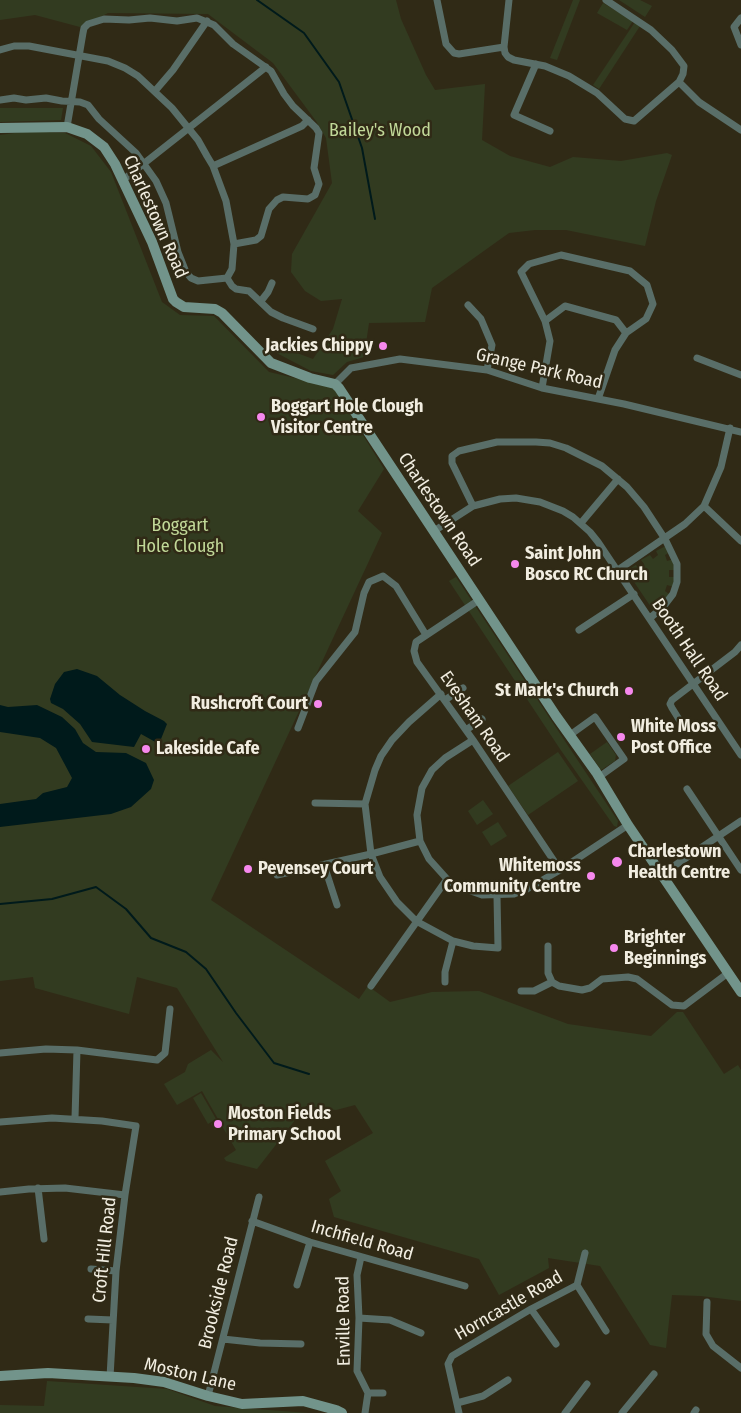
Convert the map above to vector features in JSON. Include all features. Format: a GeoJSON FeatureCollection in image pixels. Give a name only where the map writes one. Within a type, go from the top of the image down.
{"type":"FeatureCollection","features":[{"type":"Feature","properties":{"kind":"street"},"geometry":{"type":"LineString","coordinates":[[437,0],[445,42],[452,52],[459,54],[504,47]]}},
{"type":"Feature","properties":{"kind":"street"},"geometry":{"type":"LineString","coordinates":[[509,0],[504,47],[505,53],[511,59],[559,71],[578,80],[597,93],[625,119],[631,121],[641,116],[679,82],[684,66],[672,50],[644,24],[606,0]]}},
{"type":"Feature","properties":{"kind":"street"},"geometry":{"type":"LineString","coordinates":[[67,126],[84,28],[88,24],[104,19],[129,20],[150,18],[177,21],[197,18],[214,25],[233,44],[266,67],[275,77],[293,106],[319,133],[314,168],[319,184],[315,195],[308,199],[283,196],[269,209],[261,236],[256,240],[234,244]]}},
{"type":"Feature","properties":{"kind":"street"},"geometry":{"type":"LineString","coordinates":[[741,18],[734,27],[741,45]]}},
{"type":"Feature","properties":{"kind":"street"},"geometry":{"type":"LineString","coordinates":[[155,91],[173,70],[207,21]]}},
{"type":"Feature","properties":{"kind":"street"},"geometry":{"type":"LineString","coordinates":[[0,50],[14,46],[29,46],[108,61],[138,76],[172,108],[198,140],[213,166],[226,201],[234,244],[232,269],[227,278]]}},
{"type":"Feature","properties":{"kind":"street"},"geometry":{"type":"LineString","coordinates":[[536,64],[514,115],[550,132]]}},
{"type":"Feature","properties":{"kind":"street"},"geometry":{"type":"LineString","coordinates":[[123,180],[266,67]]}},
{"type":"Feature","properties":{"kind":"street"},"geometry":{"type":"LineString","coordinates":[[679,82],[699,102],[741,130]]}},
{"type":"Feature","properties":{"kind":"street"},"geometry":{"type":"LineString","coordinates":[[0,100],[46,98],[80,102],[88,105],[99,119],[144,163],[162,191],[178,252],[186,272],[191,278],[198,281],[227,278]]}},
{"type":"Feature","properties":{"kind":"street"},"geometry":{"type":"LineString","coordinates":[[213,166],[302,126],[308,120]]}},
{"type":"Feature","properties":{"kind":"street","name":"Charlestown Road"},"geometry":{"type":"LineString","coordinates":[[0,128],[67,126],[87,134],[104,147],[123,180],[152,242],[170,292],[176,302],[184,307],[215,309],[222,313],[271,363],[310,378],[335,384],[339,388],[599,777],[628,825],[741,992]]}},
{"type":"Feature","properties":{"kind":"street"},"geometry":{"type":"LineString","coordinates":[[542,388],[550,342],[544,321],[521,272],[529,264],[561,255],[630,271],[647,285],[653,304],[646,319],[626,333],[615,350],[598,399]]}},
{"type":"Feature","properties":{"kind":"street"},"geometry":{"type":"LineString","coordinates":[[227,278],[232,286],[236,289],[249,291],[271,312],[301,321],[313,329]]}},
{"type":"Feature","properties":{"kind":"street"},"geometry":{"type":"LineString","coordinates":[[261,301],[272,283]]}},
{"type":"Feature","properties":{"kind":"street"},"geometry":{"type":"LineString","coordinates":[[468,305],[481,319],[492,345],[487,370]]}},
{"type":"Feature","properties":{"kind":"street"},"geometry":{"type":"LineString","coordinates":[[544,321],[565,306],[616,320],[626,333]]}},
{"type":"Feature","properties":{"kind":"street"},"geometry":{"type":"LineString","coordinates":[[696,358],[741,375]]}},
{"type":"Feature","properties":{"kind":"street","name":"Grange Park Road"},"geometry":{"type":"LineString","coordinates":[[335,384],[351,368],[400,359],[487,370],[542,388],[730,428],[741,432]]}},
{"type":"Feature","properties":{"kind":"street"},"geometry":{"type":"LineString","coordinates":[[618,570],[686,524],[704,506],[721,467],[730,428]]}},
{"type":"Feature","properties":{"kind":"street"},"geometry":{"type":"LineString","coordinates":[[473,506],[452,463],[452,456],[459,451],[486,443],[514,441],[550,443],[584,456],[618,479],[644,507],[665,539],[677,564],[677,582],[673,594],[656,614],[650,618]]}},
{"type":"Feature","properties":{"kind":"street"},"geometry":{"type":"LineString","coordinates":[[581,523],[618,479]]}},
{"type":"Feature","properties":{"kind":"street","name":"Booth Hall Road"},"geometry":{"type":"LineString","coordinates":[[434,531],[473,506],[500,499],[527,499],[558,509],[581,523],[598,542],[618,570],[741,755]]}},
{"type":"Feature","properties":{"kind":"street"},"geometry":{"type":"LineString","coordinates":[[704,506],[739,537]]}},
{"type":"Feature","properties":{"kind":"street"},"geometry":{"type":"LineString","coordinates":[[298,728],[316,681],[355,632],[364,593],[369,582],[383,576],[396,586],[426,635]]}},
{"type":"Feature","properties":{"kind":"street"},"geometry":{"type":"LineString","coordinates":[[579,630],[634,594]]}},
{"type":"Feature","properties":{"kind":"street","name":"Evesham Road"},"geometry":{"type":"LineString","coordinates":[[479,600],[416,642],[414,651],[417,662],[473,740],[560,870]]}},
{"type":"Feature","properties":{"kind":"street"},"geometry":{"type":"LineString","coordinates":[[686,729],[670,704],[672,700],[735,652],[741,645]]}},
{"type":"Feature","properties":{"kind":"street"},"geometry":{"type":"LineString","coordinates":[[463,688],[443,697],[409,722],[392,740],[381,756],[365,804],[371,854],[380,877],[397,902],[416,921],[453,941],[473,946],[498,948],[497,896]]}},
{"type":"Feature","properties":{"kind":"street"},"geometry":{"type":"LineString","coordinates":[[570,735],[595,717],[624,759],[599,777]]}},
{"type":"Feature","properties":{"kind":"street"},"geometry":{"type":"LineString","coordinates":[[466,730],[482,719]]}},
{"type":"Feature","properties":{"kind":"street"},"geometry":{"type":"LineString","coordinates":[[473,740],[445,758],[432,770],[422,788],[417,815],[420,841],[429,860],[456,886],[482,895],[514,894],[527,889],[560,870],[628,825]]}},
{"type":"Feature","properties":{"kind":"street"},"geometry":{"type":"LineString","coordinates":[[687,790],[741,870]]}},
{"type":"Feature","properties":{"kind":"street"},"geometry":{"type":"LineString","coordinates":[[315,803],[365,804]]}},
{"type":"Feature","properties":{"kind":"street"},"geometry":{"type":"LineString","coordinates":[[662,874],[741,821]]}},
{"type":"Feature","properties":{"kind":"street"},"geometry":{"type":"LineString","coordinates":[[277,875],[420,841]]}},
{"type":"Feature","properties":{"kind":"street"},"geometry":{"type":"LineString","coordinates":[[324,865],[337,905]]}},
{"type":"Feature","properties":{"kind":"street"},"geometry":{"type":"LineString","coordinates":[[371,986],[447,879]]}},
{"type":"Feature","properties":{"kind":"street"},"geometry":{"type":"LineString","coordinates":[[445,982],[444,972],[453,941]]}},
{"type":"Feature","properties":{"kind":"street"},"geometry":{"type":"LineString","coordinates":[[548,946],[548,973],[552,982],[559,986],[582,990],[590,988],[602,979],[637,978],[672,1005],[684,1006],[728,972]]}},
{"type":"Feature","properties":{"kind":"street"},"geometry":{"type":"LineString","coordinates":[[521,991],[534,991],[552,982]]}},
{"type":"Feature","properties":{"kind":"street"},"geometry":{"type":"LineString","coordinates":[[0,1053],[46,1049],[77,1050],[156,1060],[165,1054],[170,1008]]}},
{"type":"Feature","properties":{"kind":"street"},"geometry":{"type":"LineString","coordinates":[[0,1122],[74,1118],[77,1050]]}},
{"type":"Feature","properties":{"kind":"street","name":"Croft Hill Road"},"geometry":{"type":"LineString","coordinates":[[74,1118],[136,1126],[116,1271],[110,1377]]}},
{"type":"Feature","properties":{"kind":"street"},"geometry":{"type":"LineString","coordinates":[[0,1192],[38,1188],[73,1189],[125,1195]]}},
{"type":"Feature","properties":{"kind":"street"},"geometry":{"type":"LineString","coordinates":[[38,1188],[44,1239]]}},
{"type":"Feature","properties":{"kind":"street","name":"Brookside Road"},"geometry":{"type":"LineString","coordinates":[[208,1396],[258,1197]]}},
{"type":"Feature","properties":{"kind":"street","name":"Inchfield Road"},"geometry":{"type":"LineString","coordinates":[[252,1221],[310,1242],[465,1286]]}},
{"type":"Feature","properties":{"kind":"street"},"geometry":{"type":"LineString","coordinates":[[297,1285],[310,1242]]}},
{"type":"Feature","properties":{"kind":"street","name":"Horncastle Road"},"geometry":{"type":"LineString","coordinates":[[459,1413],[448,1364],[452,1356],[531,1309],[577,1285],[585,1253]]}},
{"type":"Feature","properties":{"kind":"street","name":"Enville Road"},"geometry":{"type":"LineString","coordinates":[[361,1257],[356,1275],[359,1318],[358,1371],[368,1393]]}},
{"type":"Feature","properties":{"kind":"street"},"geometry":{"type":"LineString","coordinates":[[91,1269],[116,1271]]}},
{"type":"Feature","properties":{"kind":"street"},"geometry":{"type":"LineString","coordinates":[[577,1285],[606,1331]]}},
{"type":"Feature","properties":{"kind":"street"},"geometry":{"type":"LineString","coordinates":[[707,1302],[706,1334],[713,1346],[741,1368]]}},
{"type":"Feature","properties":{"kind":"street"},"geometry":{"type":"LineString","coordinates":[[531,1309],[556,1344]]}},
{"type":"Feature","properties":{"kind":"street"},"geometry":{"type":"LineString","coordinates":[[359,1318],[390,1320],[421,1333]]}},
{"type":"Feature","properties":{"kind":"street"},"geometry":{"type":"LineString","coordinates":[[88,1319],[113,1320]]}},
{"type":"Feature","properties":{"kind":"street"},"geometry":{"type":"LineString","coordinates":[[223,1339],[260,1343],[301,1344]]}},
{"type":"Feature","properties":{"kind":"street","name":"Moston Lane"},"geometry":{"type":"LineString","coordinates":[[0,1376],[48,1373],[164,1382],[208,1396],[242,1404],[303,1401],[342,1413]]}},
{"type":"Feature","properties":{"kind":"street"},"geometry":{"type":"LineString","coordinates":[[622,1413],[654,1374]]}},
{"type":"Feature","properties":{"kind":"street"},"geometry":{"type":"LineString","coordinates":[[457,1403],[483,1396],[508,1380]]}},
{"type":"Feature","properties":{"kind":"street"},"geometry":{"type":"LineString","coordinates":[[565,1413],[588,1384]]}},
{"type":"Feature","properties":{"kind":"street"},"geometry":{"type":"LineString","coordinates":[[365,1413],[368,1393],[383,1393]]}},
{"type":"Feature","properties":{"kind":"green space","name":"Bailey's Wood"},"geometry":{"type":"Polygon","coordinates":[[[0,0],[396,0],[401,19],[426,75],[435,90],[485,84],[482,140],[510,156],[550,167],[573,157],[621,161],[667,153],[672,155],[656,201],[645,246],[566,230],[535,230],[509,233],[432,288],[425,322],[369,323],[364,357],[347,362],[333,375],[311,371],[269,349],[273,344],[313,359],[333,329],[342,299],[321,301],[305,291],[291,272],[292,254],[332,183],[326,138],[316,121],[273,63],[208,14],[108,13],[80,27],[35,15],[0,20],[0,0]]]}},
{"type":"Feature","properties":{"kind":"green space"},"geometry":{"type":"Polygon","coordinates":[[[573,0],[580,0],[557,60],[550,58],[573,0]]]}},
{"type":"Feature","properties":{"kind":"green space"},"geometry":{"type":"Polygon","coordinates":[[[619,0],[640,0],[652,6],[645,17],[619,0]]]}},
{"type":"Feature","properties":{"kind":"green space"},"geometry":{"type":"Polygon","coordinates":[[[603,3],[633,21],[627,30],[597,13],[603,3]]]}},
{"type":"Feature","properties":{"kind":"green space"},"geometry":{"type":"Polygon","coordinates":[[[635,22],[640,26],[599,89],[593,85],[635,22]]]}},
{"type":"Feature","properties":{"kind":"green space"},"geometry":{"type":"Polygon","coordinates":[[[0,108],[63,108],[61,120],[0,122],[0,108]]]}},
{"type":"Feature","properties":{"kind":"green space","name":"Boggart Hole Clough"},"geometry":{"type":"Polygon","coordinates":[[[29,131],[65,133],[91,146],[111,172],[162,302],[180,315],[214,316],[269,372],[333,387],[384,469],[358,511],[382,533],[211,900],[359,999],[368,986],[390,1002],[432,992],[479,991],[568,1024],[651,1036],[677,1012],[683,1012],[724,1074],[738,1065],[741,1070],[741,1301],[701,1296],[672,1295],[666,1348],[650,1345],[600,1266],[548,1258],[549,1268],[499,1295],[479,1259],[334,1217],[329,1199],[341,1191],[325,1161],[373,1133],[355,1105],[336,1110],[306,1106],[257,1169],[226,1161],[224,1158],[236,1150],[222,1126],[215,1130],[211,1124],[218,1119],[202,1091],[177,1105],[164,1084],[185,1072],[188,1064],[211,1050],[223,1062],[177,988],[137,977],[129,1014],[35,988],[33,977],[0,981],[0,135],[29,131]]]}},
{"type":"Feature","properties":{"kind":"green space"},"geometry":{"type":"Polygon","coordinates":[[[666,546],[670,552],[665,555],[667,561],[674,559],[675,570],[669,570],[669,577],[675,577],[674,587],[667,585],[665,591],[670,595],[664,603],[660,599],[656,603],[659,607],[653,610],[628,573],[629,569],[636,565],[638,568],[644,564],[641,560],[650,555],[653,559],[658,555],[656,551],[666,546]]]}},
{"type":"Feature","properties":{"kind":"green space"},"geometry":{"type":"Polygon","coordinates":[[[456,577],[618,821],[617,827],[614,826],[560,749],[449,581],[456,577]]]}},
{"type":"Feature","properties":{"kind":"green space"},"geometry":{"type":"Polygon","coordinates":[[[607,742],[616,755],[615,761],[601,770],[590,754],[607,742]]]}},
{"type":"Feature","properties":{"kind":"green space"},"geometry":{"type":"Polygon","coordinates":[[[558,752],[578,781],[528,815],[508,786],[558,752]]]}},
{"type":"Feature","properties":{"kind":"green space"},"geometry":{"type":"Polygon","coordinates":[[[483,800],[493,814],[477,825],[468,811],[483,800]]]}},
{"type":"Feature","properties":{"kind":"green space"},"geometry":{"type":"Polygon","coordinates":[[[498,822],[507,836],[491,846],[482,832],[498,822]]]}},
{"type":"Feature","properties":{"kind":"green space"},"geometry":{"type":"Polygon","coordinates":[[[201,1093],[216,1119],[208,1124],[193,1098],[201,1093]]]}},
{"type":"Feature","properties":{"kind":"green space"},"geometry":{"type":"Polygon","coordinates":[[[47,1381],[167,1389],[215,1406],[309,1413],[0,1413],[0,1405],[44,1406],[47,1381]]]}},
{"type":"Feature","properties":{"kind":"water"},"geometry":{"type":"Polygon","coordinates":[[[77,669],[97,676],[120,695],[164,721],[167,724],[159,744],[141,734],[134,747],[92,742],[80,724],[63,709],[51,703],[50,699],[55,684],[64,672],[77,669]]]}},
{"type":"Feature","properties":{"kind":"water"},"geometry":{"type":"Polygon","coordinates":[[[0,705],[8,707],[37,705],[62,717],[75,729],[83,743],[96,752],[126,753],[146,763],[154,780],[151,789],[131,807],[111,814],[0,827],[0,804],[36,799],[43,793],[67,787],[72,778],[56,748],[40,738],[0,732],[0,705]]]}},
{"type":"Feature","properties":{"kind":"waterway"},"geometry":{"type":"LineString","coordinates":[[257,0],[304,33],[339,82],[362,148],[375,219]]}},
{"type":"Feature","properties":{"kind":"waterway"},"geometry":{"type":"LineString","coordinates":[[0,904],[52,899],[96,887],[126,909],[151,938],[186,952],[206,969],[274,1063],[309,1074]]}},
{"type":"Feature","properties":{"kind":"place","name":"Jackies Chippy"},"geometry":{"type":"Point","coordinates":[383,346]}},
{"type":"Feature","properties":{"kind":"place","name":"Boggart Hole Clough Visitor Centre"},"geometry":{"type":"Point","coordinates":[261,417]}},
{"type":"Feature","properties":{"kind":"place","name":"Saint John Bosco RC Church"},"geometry":{"type":"Point","coordinates":[515,564]}},
{"type":"Feature","properties":{"kind":"place","name":"St Mark's Church"},"geometry":{"type":"Point","coordinates":[629,691]}},
{"type":"Feature","properties":{"kind":"place","name":"Rushcroft Court"},"geometry":{"type":"Point","coordinates":[318,704]}},
{"type":"Feature","properties":{"kind":"place","name":"White Moss Post Office"},"geometry":{"type":"Point","coordinates":[621,737]}},
{"type":"Feature","properties":{"kind":"place","name":"Lakeside Cafe"},"geometry":{"type":"Point","coordinates":[146,749]}},
{"type":"Feature","properties":{"kind":"place","name":"Charlestown Health Centre"},"geometry":{"type":"Point","coordinates":[617,862]}},
{"type":"Feature","properties":{"kind":"place","name":"Pevensey Court"},"geometry":{"type":"Point","coordinates":[248,869]}},
{"type":"Feature","properties":{"kind":"place","name":"Whitemoss Community Centre"},"geometry":{"type":"Point","coordinates":[591,876]}},
{"type":"Feature","properties":{"kind":"place","name":"Brighter Beginnings"},"geometry":{"type":"Point","coordinates":[614,948]}},
{"type":"Feature","properties":{"kind":"place","name":"Moston Fields Primary School"},"geometry":{"type":"Point","coordinates":[218,1124]}}]}
